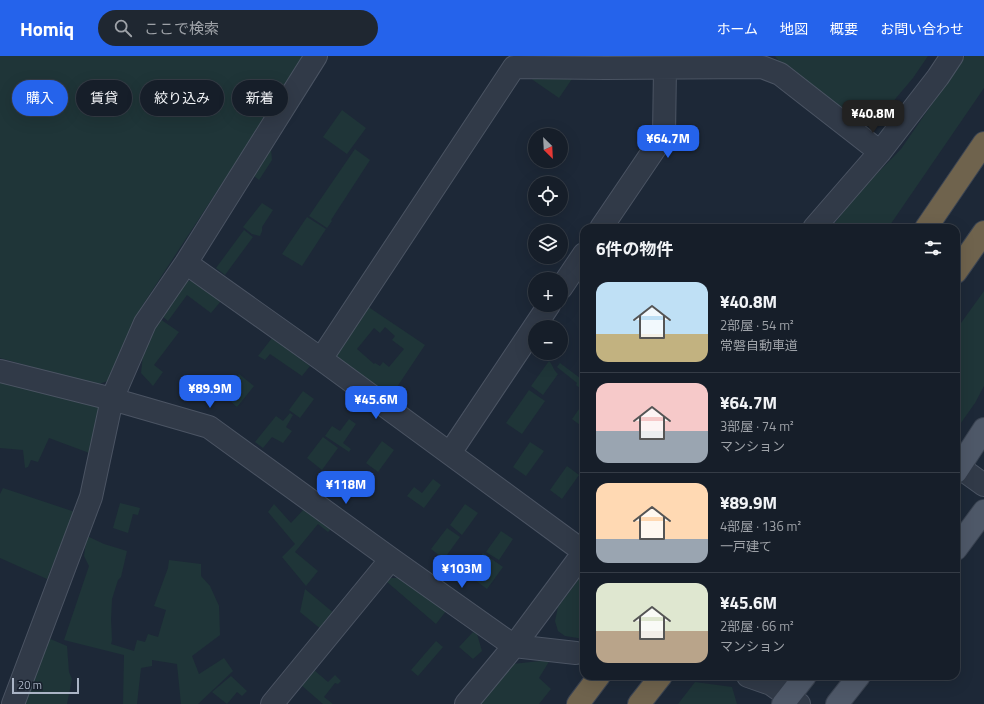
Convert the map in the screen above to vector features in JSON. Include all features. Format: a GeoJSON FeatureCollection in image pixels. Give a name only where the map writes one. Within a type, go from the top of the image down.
{"type":"FeatureCollection","features":[{"type":"Feature","properties":{"kind":"highway"},"geometry":{"type":"LineString","coordinates":[[929,224],[984,142]]}},
{"type":"Feature","properties":{"kind":"highway"},"geometry":{"type":"LineString","coordinates":[[960,266],[984,232]]}},
{"type":"Feature","properties":{"kind":"highway"},"geometry":{"type":"LineString","coordinates":[[578,704],[596,680]]}},
{"type":"Feature","properties":{"kind":"highway"},"geometry":{"type":"LineString","coordinates":[[639,704],[658,680]]}},
{"type":"Feature","properties":{"kind":"main road"},"geometry":{"type":"LineString","coordinates":[[960,466],[984,429]]}},
{"type":"Feature","properties":{"kind":"main road"},"geometry":{"type":"LineString","coordinates":[[960,544],[984,511]]}},
{"type":"Feature","properties":{"kind":"main road"},"geometry":{"type":"LineString","coordinates":[[790,702],[803,680]]}},
{"type":"Feature","properties":{"kind":"main road"},"geometry":{"type":"LineString","coordinates":[[837,704],[856,680]]}},
{"type":"Feature","properties":{"kind":"street"},"geometry":{"type":"LineString","coordinates":[[13,704],[91,497],[112,400],[145,323],[186,263],[316,56]]}},
{"type":"Feature","properties":{"kind":"street"},"geometry":{"type":"LineString","coordinates":[[817,224],[880,152],[952,56]]}},
{"type":"Feature","properties":{"kind":"street"},"geometry":{"type":"LineString","coordinates":[[321,360],[514,61],[604,62],[665,68],[763,62],[880,152]]}},
{"type":"Feature","properties":{"kind":"street"},"geometry":{"type":"LineString","coordinates":[[604,224],[664,135],[665,68]]}},
{"type":"Feature","properties":{"kind":"street"},"geometry":{"type":"LineString","coordinates":[[568,278],[580,260]]}},
{"type":"Feature","properties":{"kind":"street"},"geometry":{"type":"LineString","coordinates":[[186,263],[450,453],[580,549]]}},
{"type":"Feature","properties":{"kind":"street"},"geometry":{"type":"LineString","coordinates":[[450,453],[544,312]]}},
{"type":"Feature","properties":{"kind":"street"},"geometry":{"type":"LineString","coordinates":[[0,371],[209,427],[514,646],[576,653]]}},
{"type":"Feature","properties":{"kind":"street"},"geometry":{"type":"LineString","coordinates":[[960,470],[984,485]]}},
{"type":"Feature","properties":{"kind":"street"},"geometry":{"type":"LineString","coordinates":[[466,704],[514,646],[580,557]]}},
{"type":"Feature","properties":{"kind":"street"},"geometry":{"type":"LineString","coordinates":[[272,704],[391,559]]}},
{"type":"Feature","properties":{"kind":"street"},"geometry":{"type":"LineString","coordinates":[[760,680],[771,684],[790,702]]}},
{"type":"Feature","properties":{"kind":"green space"},"geometry":{"type":"Polygon","coordinates":[[[0,56],[304,56],[288,81],[288,80],[232,80],[232,116],[266,116],[142,306],[111,380],[96,385],[0,358],[0,56]]]}},
{"type":"Feature","properties":{"kind":"green space"},"geometry":{"type":"Polygon","coordinates":[[[775,56],[928,56],[913,78],[874,124],[865,127],[780,63],[775,56]]]}},
{"type":"Feature","properties":{"kind":"green space"},"geometry":{"type":"Polygon","coordinates":[[[965,56],[984,56],[984,88],[891,224],[834,224],[857,194],[901,149],[965,56]]]}},
{"type":"Feature","properties":{"kind":"green space"},"geometry":{"type":"Polygon","coordinates":[[[566,77],[572,79],[559,98],[530,78],[566,77]]]}},
{"type":"Feature","properties":{"kind":"green space"},"geometry":{"type":"Polygon","coordinates":[[[342,110],[366,128],[347,154],[323,137],[342,110]]]}},
{"type":"Feature","properties":{"kind":"green space"},"geometry":{"type":"Polygon","coordinates":[[[271,149],[272,160],[259,180],[254,176],[271,149]]]}},
{"type":"Feature","properties":{"kind":"green space"},"geometry":{"type":"Polygon","coordinates":[[[355,149],[370,160],[327,228],[309,216],[355,149]]]}},
{"type":"Feature","properties":{"kind":"green space"},"geometry":{"type":"Polygon","coordinates":[[[262,203],[273,210],[262,227],[260,236],[252,234],[243,227],[262,203]]]}},
{"type":"Feature","properties":{"kind":"green space"},"geometry":{"type":"Polygon","coordinates":[[[307,217],[326,229],[302,266],[282,254],[307,217]]]}},
{"type":"Feature","properties":{"kind":"green space"},"geometry":{"type":"Polygon","coordinates":[[[244,230],[253,237],[225,275],[216,268],[244,230]]]}},
{"type":"Feature","properties":{"kind":"green space"},"geometry":{"type":"Polygon","coordinates":[[[185,281],[195,281],[221,301],[211,313],[187,295],[168,321],[162,316],[185,281]]]}},
{"type":"Feature","properties":{"kind":"green space"},"geometry":{"type":"Polygon","coordinates":[[[984,291],[984,386],[975,403],[960,424],[960,324],[984,291]]]}},
{"type":"Feature","properties":{"kind":"green space"},"geometry":{"type":"Polygon","coordinates":[[[364,304],[425,345],[391,396],[338,359],[335,349],[364,304]],[[385,327],[380,333],[374,328],[357,349],[374,364],[375,363],[380,366],[383,362],[389,367],[404,349],[392,340],[395,336],[385,327]]]}},
{"type":"Feature","properties":{"kind":"green space"},"geometry":{"type":"Polygon","coordinates":[[[160,319],[179,332],[154,365],[163,372],[153,386],[141,373],[143,355],[160,319]]]}},
{"type":"Feature","properties":{"kind":"green space"},"geometry":{"type":"Polygon","coordinates":[[[272,338],[310,366],[302,376],[270,354],[265,360],[258,356],[272,338]]]}},
{"type":"Feature","properties":{"kind":"green space"},"geometry":{"type":"Polygon","coordinates":[[[549,361],[558,374],[543,395],[531,386],[549,361]]]}},
{"type":"Feature","properties":{"kind":"green space"},"geometry":{"type":"Polygon","coordinates":[[[560,363],[580,378],[580,388],[576,385],[577,383],[557,367],[560,363]]]}},
{"type":"Feature","properties":{"kind":"green space"},"geometry":{"type":"Polygon","coordinates":[[[239,374],[254,386],[237,407],[223,395],[239,374]]]}},
{"type":"Feature","properties":{"kind":"green space"},"geometry":{"type":"Polygon","coordinates":[[[0,380],[97,405],[101,416],[92,454],[49,438],[38,462],[31,460],[28,467],[25,468],[23,450],[0,448],[0,380]]]}},
{"type":"Feature","properties":{"kind":"green space"},"geometry":{"type":"Polygon","coordinates":[[[529,390],[545,401],[522,434],[506,423],[529,390]]]}},
{"type":"Feature","properties":{"kind":"green space"},"geometry":{"type":"Polygon","coordinates":[[[303,391],[314,399],[300,418],[289,410],[303,391]]]}},
{"type":"Feature","properties":{"kind":"green space"},"geometry":{"type":"Polygon","coordinates":[[[580,408],[580,425],[572,419],[580,408]]]}},
{"type":"Feature","properties":{"kind":"green space"},"geometry":{"type":"Polygon","coordinates":[[[290,413],[293,415],[286,427],[292,431],[283,443],[272,437],[263,448],[255,442],[276,416],[283,421],[290,413]]]}},
{"type":"Feature","properties":{"kind":"green space"},"geometry":{"type":"Polygon","coordinates":[[[349,419],[356,424],[343,443],[351,449],[349,452],[325,436],[332,426],[340,431],[349,419]]]}},
{"type":"Feature","properties":{"kind":"green space"},"geometry":{"type":"Polygon","coordinates":[[[323,437],[338,448],[322,470],[307,458],[323,437]]]}},
{"type":"Feature","properties":{"kind":"green space"},"geometry":{"type":"Polygon","coordinates":[[[382,441],[394,450],[378,472],[366,463],[382,441]]]}},
{"type":"Feature","properties":{"kind":"green space"},"geometry":{"type":"Polygon","coordinates":[[[530,442],[544,451],[526,476],[513,467],[530,442]]]}},
{"type":"Feature","properties":{"kind":"green space"},"geometry":{"type":"Polygon","coordinates":[[[567,466],[579,475],[562,499],[550,490],[567,466]]]}},
{"type":"Feature","properties":{"kind":"green space"},"geometry":{"type":"Polygon","coordinates":[[[433,479],[441,485],[424,508],[407,496],[414,487],[422,493],[433,479]]]}},
{"type":"Feature","properties":{"kind":"green space"},"geometry":{"type":"Polygon","coordinates":[[[3,488],[75,512],[47,579],[0,558],[0,494],[3,488]]]}},
{"type":"Feature","properties":{"kind":"green space"},"geometry":{"type":"Polygon","coordinates":[[[120,503],[140,508],[138,515],[133,514],[128,533],[113,528],[120,503]]]}},
{"type":"Feature","properties":{"kind":"green space"},"geometry":{"type":"Polygon","coordinates":[[[274,504],[291,523],[305,508],[332,528],[328,532],[318,524],[295,552],[318,571],[306,586],[282,557],[295,544],[268,512],[274,504]]]}},
{"type":"Feature","properties":{"kind":"green space"},"geometry":{"type":"Polygon","coordinates":[[[465,504],[478,513],[462,535],[450,525],[465,504]]]}},
{"type":"Feature","properties":{"kind":"green space"},"geometry":{"type":"Polygon","coordinates":[[[447,528],[460,537],[444,559],[431,549],[447,528]]]}},
{"type":"Feature","properties":{"kind":"green space"},"geometry":{"type":"Polygon","coordinates":[[[501,531],[513,539],[499,560],[486,552],[501,531]]]}},
{"type":"Feature","properties":{"kind":"green space"},"geometry":{"type":"Polygon","coordinates":[[[87,536],[104,544],[127,551],[121,577],[118,580],[112,599],[111,644],[134,651],[137,640],[145,642],[148,634],[158,637],[166,610],[154,606],[168,568],[169,560],[201,564],[201,576],[210,586],[219,606],[220,635],[192,656],[199,674],[224,658],[233,671],[198,704],[181,704],[177,664],[152,660],[152,666],[141,668],[137,704],[123,704],[124,655],[64,640],[89,566],[84,556],[87,536]]]}},
{"type":"Feature","properties":{"kind":"green space"},"geometry":{"type":"Polygon","coordinates":[[[483,553],[503,567],[487,589],[468,575],[483,553]]]}},
{"type":"Feature","properties":{"kind":"green space"},"geometry":{"type":"Polygon","coordinates":[[[580,577],[580,638],[565,636],[558,631],[555,621],[558,607],[580,577]]]}},
{"type":"Feature","properties":{"kind":"green space"},"geometry":{"type":"Polygon","coordinates":[[[391,578],[401,578],[446,611],[436,624],[387,582],[391,578]]]}},
{"type":"Feature","properties":{"kind":"green space"},"geometry":{"type":"Polygon","coordinates":[[[305,589],[335,614],[322,630],[300,612],[305,589]]]}},
{"type":"Feature","properties":{"kind":"green space"},"geometry":{"type":"Polygon","coordinates":[[[473,632],[477,634],[482,651],[473,659],[459,647],[473,632]]]}},
{"type":"Feature","properties":{"kind":"green space"},"geometry":{"type":"Polygon","coordinates":[[[48,638],[67,646],[69,672],[72,679],[67,704],[25,704],[48,638]]]}},
{"type":"Feature","properties":{"kind":"green space"},"geometry":{"type":"Polygon","coordinates":[[[436,641],[443,647],[418,676],[411,670],[436,641]]]}},
{"type":"Feature","properties":{"kind":"green space"},"geometry":{"type":"Polygon","coordinates":[[[550,660],[539,678],[551,689],[539,704],[478,704],[512,664],[550,660]]]}},
{"type":"Feature","properties":{"kind":"green space"},"geometry":{"type":"Polygon","coordinates":[[[314,670],[328,682],[335,675],[341,681],[338,684],[335,683],[324,697],[333,704],[323,704],[301,685],[314,670]]]}},
{"type":"Feature","properties":{"kind":"green space"},"geometry":{"type":"Polygon","coordinates":[[[231,676],[247,691],[242,696],[237,692],[227,704],[212,692],[231,676]]]}},
{"type":"Feature","properties":{"kind":"green space"},"geometry":{"type":"Polygon","coordinates":[[[695,682],[732,687],[737,704],[678,704],[695,682]]]}}]}
